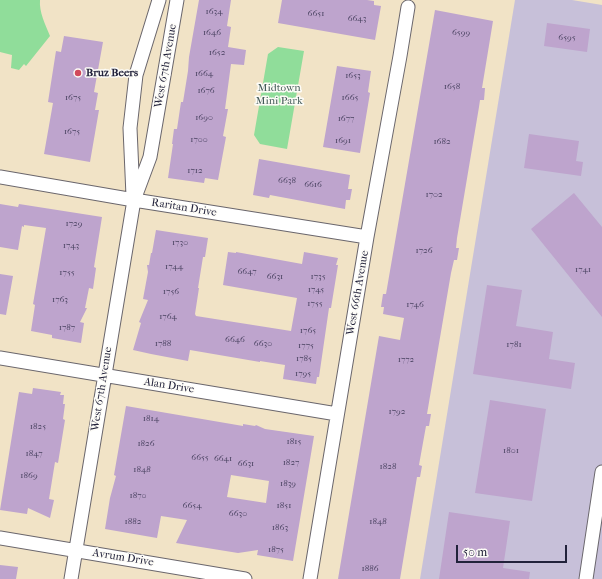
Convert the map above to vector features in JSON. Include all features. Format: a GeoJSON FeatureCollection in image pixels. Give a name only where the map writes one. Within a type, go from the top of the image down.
{"type":"FeatureCollection","features":[{"type":"Feature","properties":{"kind":"street","name":"West 67th Avenue"},"geometry":{"type":"LineString","coordinates":[[134,200],[130,142],[136,75],[159,0]]}},
{"type":"Feature","properties":{"kind":"street","name":"West 67th Avenue"},"geometry":{"type":"LineString","coordinates":[[71,579],[134,200],[150,157],[177,0]]}},
{"type":"Feature","properties":{"kind":"street","name":"West 66th Avenue"},"geometry":{"type":"LineString","coordinates":[[310,579],[367,237],[408,6]]}},
{"type":"Feature","properties":{"kind":"street","name":"Raritan Drive"},"geometry":{"type":"LineString","coordinates":[[0,177],[367,237]]}},
{"type":"Feature","properties":{"kind":"street","name":"Alan Drive"},"geometry":{"type":"LineString","coordinates":[[0,358],[337,414]]}},
{"type":"Feature","properties":{"kind":"street"},"geometry":{"type":"LineString","coordinates":[[586,579],[602,472]]}},
{"type":"Feature","properties":{"kind":"street","name":"Avrum Drive"},"geometry":{"type":"LineString","coordinates":[[0,538],[245,579]]}},
{"type":"Feature","properties":{"kind":"shaded area"},"geometry":{"type":"Polygon","coordinates":[[[515,0],[572,0],[602,5],[602,579],[420,579],[515,0]]]}},
{"type":"Feature","properties":{"kind":"green space"},"geometry":{"type":"Polygon","coordinates":[[[0,0],[40,0],[41,14],[50,36],[26,66],[24,64],[19,70],[11,68],[12,55],[0,52],[0,0]]]}},
{"type":"Feature","properties":{"kind":"green space","name":"Midtown Mini Park"},"geometry":{"type":"Polygon","coordinates":[[[278,47],[304,51],[287,149],[260,144],[254,135],[268,54],[278,47]]]}},
{"type":"Feature","properties":{"kind":"building"},"geometry":{"type":"Polygon","coordinates":[[[199,0],[231,0],[227,26],[231,27],[228,47],[246,50],[244,65],[231,64],[225,109],[228,109],[223,136],[226,137],[218,180],[205,178],[204,183],[168,178],[174,129],[177,129],[181,102],[183,102],[199,0]]]}},
{"type":"Feature","properties":{"kind":"building"},"geometry":{"type":"Polygon","coordinates":[[[282,0],[374,1],[374,5],[381,6],[375,40],[278,23],[282,0]]]}},
{"type":"Feature","properties":{"kind":"building"},"geometry":{"type":"Polygon","coordinates":[[[435,10],[493,21],[482,88],[485,88],[484,100],[480,100],[457,238],[456,248],[459,248],[457,260],[454,260],[451,273],[427,414],[431,414],[429,426],[426,426],[419,465],[422,466],[420,477],[417,477],[400,579],[338,579],[379,336],[400,340],[404,318],[383,314],[384,307],[381,307],[383,294],[386,294],[435,10]]]}},
{"type":"Feature","properties":{"kind":"building"},"geometry":{"type":"Polygon","coordinates":[[[547,23],[590,29],[587,52],[544,46],[547,23]]]}},
{"type":"Feature","properties":{"kind":"building"},"geometry":{"type":"Polygon","coordinates":[[[64,36],[103,42],[94,92],[98,93],[95,110],[99,110],[90,162],[44,154],[53,103],[48,102],[56,51],[61,52],[64,36]]]}},
{"type":"Feature","properties":{"kind":"building"},"geometry":{"type":"Polygon","coordinates":[[[337,66],[371,71],[368,92],[370,93],[360,153],[323,147],[337,66]]]}},
{"type":"Feature","properties":{"kind":"building"},"geometry":{"type":"Polygon","coordinates":[[[529,134],[579,141],[576,161],[583,162],[581,176],[524,168],[529,134]]]}},
{"type":"Feature","properties":{"kind":"building"},"geometry":{"type":"Polygon","coordinates":[[[259,159],[350,175],[348,189],[352,189],[350,200],[346,200],[345,209],[270,195],[269,198],[253,195],[259,159]]]}},
{"type":"Feature","properties":{"kind":"building"},"geometry":{"type":"Polygon","coordinates":[[[574,193],[602,227],[602,317],[531,229],[574,193]]]}},
{"type":"Feature","properties":{"kind":"building"},"geometry":{"type":"Polygon","coordinates":[[[0,204],[18,207],[19,204],[102,217],[94,267],[96,268],[93,289],[89,288],[85,308],[87,308],[80,322],[84,323],[81,343],[52,338],[52,335],[31,331],[35,305],[33,304],[46,228],[24,225],[24,227],[22,226],[18,250],[0,247],[0,204]]]}},
{"type":"Feature","properties":{"kind":"building"},"geometry":{"type":"Polygon","coordinates":[[[156,230],[208,238],[198,288],[196,316],[291,331],[297,298],[223,285],[228,252],[236,252],[302,264],[304,252],[338,258],[319,377],[317,377],[316,384],[283,379],[285,365],[190,350],[188,361],[133,350],[141,323],[139,322],[148,300],[143,299],[148,272],[147,265],[149,265],[156,230]]]}},
{"type":"Feature","properties":{"kind":"building"},"geometry":{"type":"Polygon","coordinates":[[[0,274],[13,276],[6,315],[0,314],[0,274]]]}},
{"type":"Feature","properties":{"kind":"building"},"geometry":{"type":"Polygon","coordinates":[[[487,285],[522,290],[516,326],[553,332],[549,359],[575,363],[571,389],[473,374],[487,285]]]}},
{"type":"Feature","properties":{"kind":"building"},"geometry":{"type":"Polygon","coordinates":[[[33,388],[61,392],[60,395],[64,395],[63,404],[65,404],[63,419],[65,420],[58,463],[55,462],[49,499],[54,500],[50,518],[28,508],[27,514],[0,510],[19,392],[32,394],[33,388]]]}},
{"type":"Feature","properties":{"kind":"building"},"geometry":{"type":"Polygon","coordinates":[[[490,400],[546,409],[532,501],[475,493],[490,400]]]}},
{"type":"Feature","properties":{"kind":"building"},"geometry":{"type":"Polygon","coordinates":[[[126,406],[243,426],[243,424],[256,425],[265,429],[314,436],[293,561],[257,555],[258,550],[238,553],[176,543],[187,520],[161,516],[157,538],[105,529],[110,498],[116,476],[114,475],[126,406]],[[231,475],[227,497],[266,503],[269,481],[231,475]]]}},
{"type":"Feature","properties":{"kind":"building"},"geometry":{"type":"Polygon","coordinates":[[[449,512],[510,521],[503,568],[530,572],[529,579],[439,579],[449,512]]]}},
{"type":"Feature","properties":{"kind":"building"},"geometry":{"type":"Polygon","coordinates":[[[0,565],[18,567],[16,579],[0,579],[0,565]]]}},
{"type":"Feature","properties":{"kind":"place","name":"Bruz Beers"},"geometry":{"type":"Point","coordinates":[78,73]}}]}
